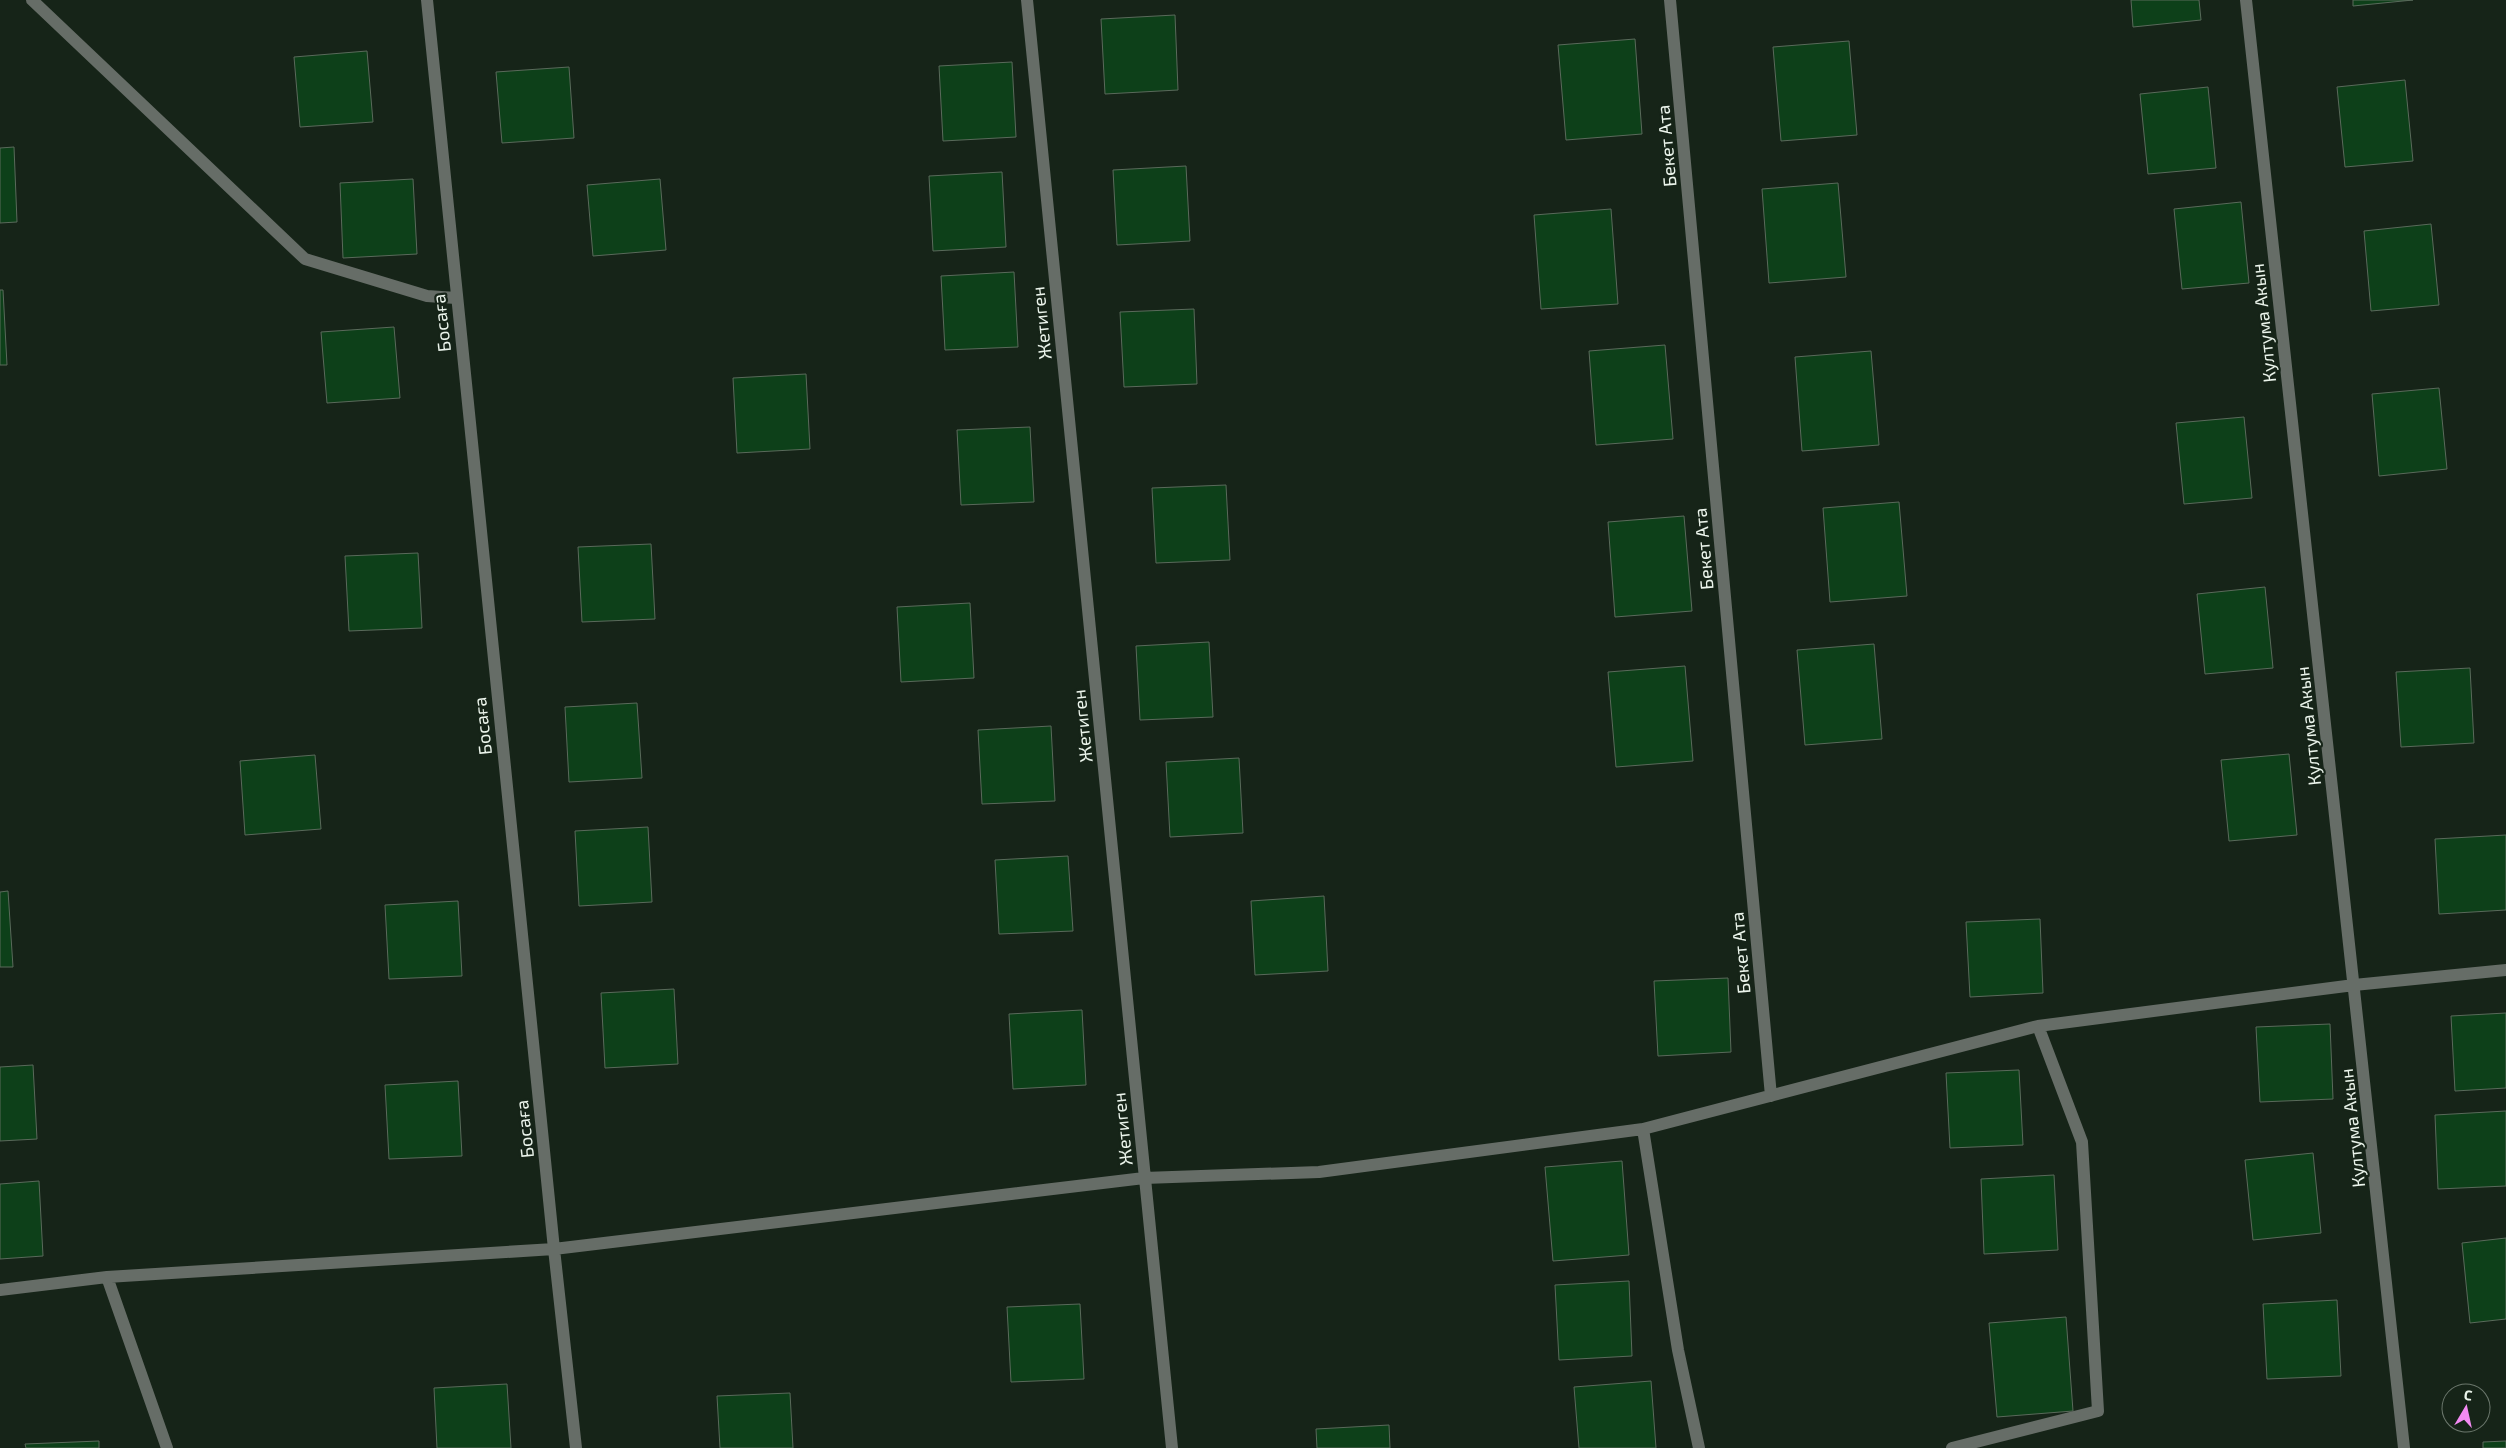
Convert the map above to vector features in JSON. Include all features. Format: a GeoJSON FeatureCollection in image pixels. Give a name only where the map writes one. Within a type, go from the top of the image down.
{"type":"FeatureCollection","features":[{"type":"Feature","properties":{"kind":"street"},"geometry":{"type":"LineString","coordinates":[[32,0],[305,259],[427,296],[456,298]]}},
{"type":"Feature","properties":{"kind":"street","name":"Босаға"},"geometry":{"type":"LineString","coordinates":[[427,0],[456,298],[576,1448]]}},
{"type":"Feature","properties":{"kind":"street","name":"Жетиген"},"geometry":{"type":"LineString","coordinates":[[1027,0],[1172,1448]]}},
{"type":"Feature","properties":{"kind":"street","name":"Бекет Ата"},"geometry":{"type":"LineString","coordinates":[[1670,0],[1771,1096]]}},
{"type":"Feature","properties":{"kind":"street","name":"Култума Акын"},"geometry":{"type":"LineString","coordinates":[[2246,0],[2404,1448]]}},
{"type":"Feature","properties":{"kind":"street"},"geometry":{"type":"LineString","coordinates":[[0,1290],[107,1277],[554,1249],[1144,1178],[1319,1172],[1642,1129],[2038,1026],[2354,985],[2506,970]]}},
{"type":"Feature","properties":{"kind":"street"},"geometry":{"type":"LineString","coordinates":[[1952,1448],[2098,1411],[2082,1142],[2038,1026]]}},
{"type":"Feature","properties":{"kind":"street"},"geometry":{"type":"LineString","coordinates":[[1642,1129],[1678,1350],[1700,1448]]}},
{"type":"Feature","properties":{"kind":"street"},"geometry":{"type":"LineString","coordinates":[[107,1277],[167,1448]]}},
{"type":"Feature","properties":{"kind":"building"},"geometry":{"type":"Polygon","coordinates":[[[2131,0],[2199,0],[2201,20],[2133,27],[2131,0]]]}},
{"type":"Feature","properties":{"kind":"building"},"geometry":{"type":"Polygon","coordinates":[[[2353,0],[2413,0],[2353,6],[2353,0]]]}},
{"type":"Feature","properties":{"kind":"building"},"geometry":{"type":"Polygon","coordinates":[[[1175,15],[1178,90],[1105,94],[1101,19],[1175,15]]]}},
{"type":"Feature","properties":{"kind":"building"},"geometry":{"type":"Polygon","coordinates":[[[1635,39],[1642,134],[1566,140],[1558,45],[1635,39]]]}},
{"type":"Feature","properties":{"kind":"building"},"geometry":{"type":"Polygon","coordinates":[[[1849,41],[1857,135],[1781,141],[1773,47],[1849,41]]]}},
{"type":"Feature","properties":{"kind":"building"},"geometry":{"type":"Polygon","coordinates":[[[367,51],[373,122],[300,127],[294,57],[367,51]]]}},
{"type":"Feature","properties":{"kind":"building"},"geometry":{"type":"Polygon","coordinates":[[[1012,62],[1016,137],[943,141],[939,66],[1012,62]]]}},
{"type":"Feature","properties":{"kind":"building"},"geometry":{"type":"Polygon","coordinates":[[[569,67],[574,138],[502,143],[496,72],[569,67]]]}},
{"type":"Feature","properties":{"kind":"building"},"geometry":{"type":"Polygon","coordinates":[[[2405,80],[2413,161],[2345,167],[2337,87],[2405,80]]]}},
{"type":"Feature","properties":{"kind":"building"},"geometry":{"type":"Polygon","coordinates":[[[2208,87],[2216,168],[2148,174],[2140,94],[2208,87]]]}},
{"type":"Feature","properties":{"kind":"building"},"geometry":{"type":"Polygon","coordinates":[[[14,147],[17,222],[0,223],[0,148],[14,147]]]}},
{"type":"Feature","properties":{"kind":"building"},"geometry":{"type":"Polygon","coordinates":[[[1186,166],[1190,241],[1117,245],[1113,170],[1186,166]]]}},
{"type":"Feature","properties":{"kind":"building"},"geometry":{"type":"Polygon","coordinates":[[[1002,172],[1006,247],[933,251],[929,176],[1002,172]]]}},
{"type":"Feature","properties":{"kind":"building"},"geometry":{"type":"Polygon","coordinates":[[[413,179],[417,254],[343,258],[340,183],[413,179]]]}},
{"type":"Feature","properties":{"kind":"building"},"geometry":{"type":"Polygon","coordinates":[[[660,179],[666,250],[593,256],[587,185],[660,179]]]}},
{"type":"Feature","properties":{"kind":"building"},"geometry":{"type":"Polygon","coordinates":[[[1838,183],[1846,277],[1769,283],[1762,189],[1838,183]]]}},
{"type":"Feature","properties":{"kind":"building"},"geometry":{"type":"Polygon","coordinates":[[[2241,202],[2249,283],[2182,289],[2174,209],[2241,202]]]}},
{"type":"Feature","properties":{"kind":"building"},"geometry":{"type":"Polygon","coordinates":[[[1611,209],[1618,304],[1541,309],[1534,215],[1611,209]]]}},
{"type":"Feature","properties":{"kind":"building"},"geometry":{"type":"Polygon","coordinates":[[[2431,224],[2439,305],[2371,311],[2364,231],[2431,224]]]}},
{"type":"Feature","properties":{"kind":"building"},"geometry":{"type":"Polygon","coordinates":[[[1014,272],[1018,347],[945,350],[941,276],[1014,272]]]}},
{"type":"Feature","properties":{"kind":"building"},"geometry":{"type":"Polygon","coordinates":[[[0,290],[3,290],[7,365],[0,365],[0,290]]]}},
{"type":"Feature","properties":{"kind":"building"},"geometry":{"type":"Polygon","coordinates":[[[1194,309],[1197,384],[1124,387],[1120,312],[1194,309]]]}},
{"type":"Feature","properties":{"kind":"building"},"geometry":{"type":"Polygon","coordinates":[[[394,327],[400,398],[327,403],[321,332],[394,327]]]}},
{"type":"Feature","properties":{"kind":"building"},"geometry":{"type":"Polygon","coordinates":[[[1665,345],[1673,439],[1596,445],[1589,351],[1665,345]]]}},
{"type":"Feature","properties":{"kind":"building"},"geometry":{"type":"Polygon","coordinates":[[[1871,351],[1879,445],[1802,451],[1795,357],[1871,351]]]}},
{"type":"Feature","properties":{"kind":"building"},"geometry":{"type":"Polygon","coordinates":[[[806,374],[810,449],[737,453],[733,378],[806,374]]]}},
{"type":"Feature","properties":{"kind":"building"},"geometry":{"type":"Polygon","coordinates":[[[2439,388],[2447,469],[2379,476],[2372,394],[2439,388]]]}},
{"type":"Feature","properties":{"kind":"building"},"geometry":{"type":"Polygon","coordinates":[[[2244,417],[2252,498],[2184,504],[2176,423],[2244,417]]]}},
{"type":"Feature","properties":{"kind":"building"},"geometry":{"type":"Polygon","coordinates":[[[1030,427],[1034,502],[961,505],[957,430],[1030,427]]]}},
{"type":"Feature","properties":{"kind":"building"},"geometry":{"type":"Polygon","coordinates":[[[1226,485],[1230,560],[1156,563],[1152,488],[1226,485]]]}},
{"type":"Feature","properties":{"kind":"building"},"geometry":{"type":"Polygon","coordinates":[[[1899,502],[1907,596],[1830,602],[1823,508],[1899,502]]]}},
{"type":"Feature","properties":{"kind":"building"},"geometry":{"type":"Polygon","coordinates":[[[1684,516],[1692,611],[1615,617],[1608,522],[1684,516]]]}},
{"type":"Feature","properties":{"kind":"building"},"geometry":{"type":"Polygon","coordinates":[[[651,544],[655,619],[582,622],[578,547],[651,544]]]}},
{"type":"Feature","properties":{"kind":"building"},"geometry":{"type":"Polygon","coordinates":[[[418,553],[422,628],[349,631],[345,556],[418,553]]]}},
{"type":"Feature","properties":{"kind":"building"},"geometry":{"type":"Polygon","coordinates":[[[2265,587],[2273,668],[2205,674],[2197,594],[2265,587]]]}},
{"type":"Feature","properties":{"kind":"building"},"geometry":{"type":"Polygon","coordinates":[[[970,603],[974,678],[901,682],[897,607],[970,603]]]}},
{"type":"Feature","properties":{"kind":"building"},"geometry":{"type":"Polygon","coordinates":[[[1209,642],[1213,717],[1140,720],[1136,646],[1209,642]]]}},
{"type":"Feature","properties":{"kind":"building"},"geometry":{"type":"Polygon","coordinates":[[[1874,644],[1882,739],[1805,745],[1797,650],[1874,644]]]}},
{"type":"Feature","properties":{"kind":"building"},"geometry":{"type":"Polygon","coordinates":[[[1685,666],[1693,761],[1616,767],[1608,672],[1685,666]]]}},
{"type":"Feature","properties":{"kind":"building"},"geometry":{"type":"Polygon","coordinates":[[[2470,668],[2474,743],[2401,747],[2396,672],[2470,668]]]}},
{"type":"Feature","properties":{"kind":"building"},"geometry":{"type":"Polygon","coordinates":[[[637,703],[642,778],[569,782],[565,707],[637,703]]]}},
{"type":"Feature","properties":{"kind":"building"},"geometry":{"type":"Polygon","coordinates":[[[1051,726],[1055,801],[982,804],[978,730],[1051,726]]]}},
{"type":"Feature","properties":{"kind":"building"},"geometry":{"type":"Polygon","coordinates":[[[2289,754],[2297,835],[2229,841],[2221,760],[2289,754]]]}},
{"type":"Feature","properties":{"kind":"building"},"geometry":{"type":"Polygon","coordinates":[[[315,755],[321,829],[245,835],[240,761],[315,755]]]}},
{"type":"Feature","properties":{"kind":"building"},"geometry":{"type":"Polygon","coordinates":[[[1239,758],[1243,833],[1170,837],[1166,762],[1239,758]]]}},
{"type":"Feature","properties":{"kind":"building"},"geometry":{"type":"Polygon","coordinates":[[[648,827],[652,902],[579,906],[575,831],[648,827]]]}},
{"type":"Feature","properties":{"kind":"building"},"geometry":{"type":"Polygon","coordinates":[[[2506,835],[2506,910],[2439,914],[2435,839],[2506,835]]]}},
{"type":"Feature","properties":{"kind":"building"},"geometry":{"type":"Polygon","coordinates":[[[1068,856],[1073,931],[999,934],[995,860],[1068,856]]]}},
{"type":"Feature","properties":{"kind":"building"},"geometry":{"type":"Polygon","coordinates":[[[8,891],[13,967],[0,967],[0,892],[8,891]]]}},
{"type":"Feature","properties":{"kind":"building"},"geometry":{"type":"Polygon","coordinates":[[[1324,896],[1328,971],[1255,975],[1251,901],[1324,896]]]}},
{"type":"Feature","properties":{"kind":"building"},"geometry":{"type":"Polygon","coordinates":[[[458,901],[462,976],[389,979],[385,905],[458,901]]]}},
{"type":"Feature","properties":{"kind":"building"},"geometry":{"type":"Polygon","coordinates":[[[2040,919],[2043,993],[1970,997],[1966,922],[2040,919]]]}},
{"type":"Feature","properties":{"kind":"building"},"geometry":{"type":"Polygon","coordinates":[[[1728,978],[1731,1052],[1658,1056],[1654,981],[1728,978]]]}},
{"type":"Feature","properties":{"kind":"building"},"geometry":{"type":"Polygon","coordinates":[[[674,989],[678,1064],[605,1068],[601,993],[674,989]]]}},
{"type":"Feature","properties":{"kind":"building"},"geometry":{"type":"Polygon","coordinates":[[[1082,1010],[1086,1085],[1013,1089],[1009,1014],[1082,1010]]]}},
{"type":"Feature","properties":{"kind":"building"},"geometry":{"type":"Polygon","coordinates":[[[2506,1013],[2506,1088],[2455,1091],[2451,1016],[2506,1013]]]}},
{"type":"Feature","properties":{"kind":"building"},"geometry":{"type":"Polygon","coordinates":[[[2330,1024],[2333,1099],[2260,1102],[2256,1027],[2330,1024]]]}},
{"type":"Feature","properties":{"kind":"building"},"geometry":{"type":"Polygon","coordinates":[[[33,1065],[37,1139],[0,1141],[0,1067],[33,1065]]]}},
{"type":"Feature","properties":{"kind":"building"},"geometry":{"type":"Polygon","coordinates":[[[2019,1070],[2023,1145],[1950,1148],[1946,1073],[2019,1070]]]}},
{"type":"Feature","properties":{"kind":"building"},"geometry":{"type":"Polygon","coordinates":[[[458,1081],[462,1156],[389,1159],[385,1085],[458,1081]]]}},
{"type":"Feature","properties":{"kind":"building"},"geometry":{"type":"Polygon","coordinates":[[[2506,1111],[2506,1186],[2438,1189],[2435,1115],[2506,1111]]]}},
{"type":"Feature","properties":{"kind":"building"},"geometry":{"type":"Polygon","coordinates":[[[2313,1153],[2321,1233],[2253,1240],[2245,1160],[2313,1153]]]}},
{"type":"Feature","properties":{"kind":"building"},"geometry":{"type":"Polygon","coordinates":[[[1622,1161],[1629,1255],[1553,1261],[1545,1167],[1622,1161]]]}},
{"type":"Feature","properties":{"kind":"building"},"geometry":{"type":"Polygon","coordinates":[[[2054,1175],[2058,1250],[1984,1254],[1981,1179],[2054,1175]]]}},
{"type":"Feature","properties":{"kind":"building"},"geometry":{"type":"Polygon","coordinates":[[[39,1181],[43,1256],[0,1259],[0,1184],[39,1181]]]}},
{"type":"Feature","properties":{"kind":"building"},"geometry":{"type":"Polygon","coordinates":[[[2506,1238],[2506,1319],[2470,1323],[2462,1243],[2506,1238]]]}},
{"type":"Feature","properties":{"kind":"building"},"geometry":{"type":"Polygon","coordinates":[[[1629,1281],[1632,1356],[1559,1360],[1555,1285],[1629,1281]]]}},
{"type":"Feature","properties":{"kind":"building"},"geometry":{"type":"Polygon","coordinates":[[[2337,1300],[2341,1376],[2267,1379],[2263,1304],[2337,1300]]]}},
{"type":"Feature","properties":{"kind":"building"},"geometry":{"type":"Polygon","coordinates":[[[1080,1304],[1084,1379],[1011,1382],[1007,1307],[1080,1304]]]}},
{"type":"Feature","properties":{"kind":"building"},"geometry":{"type":"Polygon","coordinates":[[[2066,1317],[2073,1411],[1997,1417],[1989,1323],[2066,1317]]]}},
{"type":"Feature","properties":{"kind":"building"},"geometry":{"type":"Polygon","coordinates":[[[1651,1381],[1656,1448],[1579,1448],[1574,1387],[1651,1381]]]}},
{"type":"Feature","properties":{"kind":"building"},"geometry":{"type":"Polygon","coordinates":[[[507,1384],[511,1448],[437,1448],[434,1388],[507,1384]]]}},
{"type":"Feature","properties":{"kind":"building"},"geometry":{"type":"Polygon","coordinates":[[[790,1393],[793,1448],[720,1448],[717,1396],[790,1393]]]}},
{"type":"Feature","properties":{"kind":"building"},"geometry":{"type":"Polygon","coordinates":[[[1389,1425],[1390,1448],[1317,1448],[1316,1429],[1389,1425]]]}},
{"type":"Feature","properties":{"kind":"building"},"geometry":{"type":"Polygon","coordinates":[[[99,1441],[99,1448],[26,1448],[25,1444],[99,1441]]]}},
{"type":"Feature","properties":{"kind":"building"},"geometry":{"type":"Polygon","coordinates":[[[2506,1441],[2506,1448],[2483,1448],[2483,1442],[2506,1441]]]}}]}
